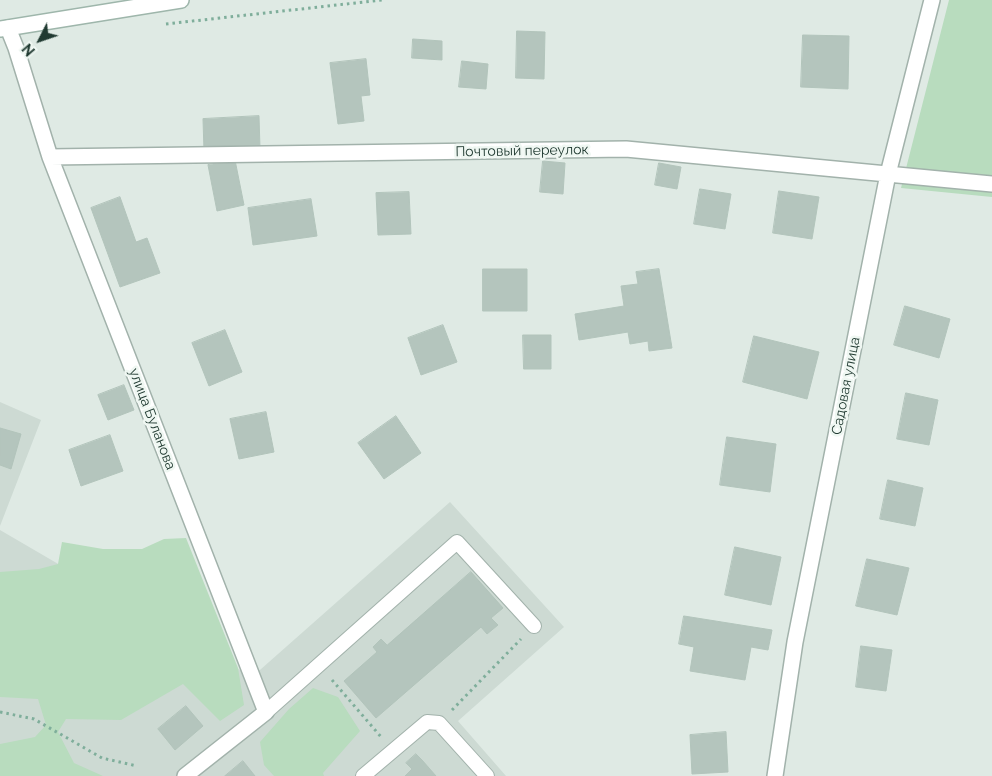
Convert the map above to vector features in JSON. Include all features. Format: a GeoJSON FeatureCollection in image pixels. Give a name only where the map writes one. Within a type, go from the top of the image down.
{"type":"FeatureCollection","features":[{"type":"Feature","properties":{"kind":"street"},"geometry":{"type":"LineString","coordinates":[[4,28],[181,0]]}},
{"type":"Feature","properties":{"kind":"street","name":"Садовая улица"},"geometry":{"type":"LineString","coordinates":[[775,776],[795,642],[888,174],[932,0]]}},
{"type":"Feature","properties":{"kind":"street","name":"улица Буланова"},"geometry":{"type":"LineString","coordinates":[[4,28],[16,48],[50,158],[266,712]]}},
{"type":"Feature","properties":{"kind":"street","name":"Почтовый переулок"},"geometry":{"type":"LineString","coordinates":[[50,158],[626,149],[992,184]]}},
{"type":"Feature","properties":{"kind":"street"},"geometry":{"type":"LineString","coordinates":[[185,776],[266,712]]}},
{"type":"Feature","properties":{"kind":"lane"},"geometry":{"type":"LineString","coordinates":[[266,712],[457,542],[534,626]]}},
{"type":"Feature","properties":{"kind":"lane"},"geometry":{"type":"LineString","coordinates":[[362,776],[427,722],[439,723],[487,776]]}},
{"type":"Feature","properties":{"kind":"path"},"geometry":{"type":"LineString","coordinates":[[161,25],[382,0]]}},
{"type":"Feature","properties":{"kind":"path"},"geometry":{"type":"LineString","coordinates":[[439,723],[534,626]]}},
{"type":"Feature","properties":{"kind":"path"},"geometry":{"type":"LineString","coordinates":[[332,680],[392,751]]}},
{"type":"Feature","properties":{"kind":"path"},"geometry":{"type":"LineString","coordinates":[[0,712],[34,719],[102,758],[137,766]]}},
{"type":"Feature","properties":{"kind":"shaded area"},"geometry":{"type":"Polygon","coordinates":[[[0,402],[41,420],[0,526],[0,402]]]}},
{"type":"Feature","properties":{"kind":"shaded area"},"geometry":{"type":"Polygon","coordinates":[[[450,502],[564,627],[458,721],[506,776],[0,776],[0,530],[252,677],[450,502]]]}},
{"type":"Feature","properties":{"kind":"green space"},"geometry":{"type":"Polygon","coordinates":[[[949,0],[992,0],[992,197],[901,188],[949,0]]]}},
{"type":"Feature","properties":{"kind":"green space"},"geometry":{"type":"Polygon","coordinates":[[[186,538],[238,668],[244,705],[220,721],[183,684],[121,720],[66,719],[58,732],[74,763],[103,776],[0,776],[0,744],[35,737],[46,725],[38,699],[0,697],[0,572],[39,569],[58,564],[62,542],[103,549],[142,549],[164,539],[186,538]]]}},
{"type":"Feature","properties":{"kind":"green space"},"geometry":{"type":"Polygon","coordinates":[[[313,688],[338,697],[360,731],[323,773],[324,776],[274,776],[264,765],[260,742],[289,709],[313,688]]]}},
{"type":"Feature","properties":{"kind":"building"},"geometry":{"type":"Polygon","coordinates":[[[517,31],[545,32],[544,79],[516,78],[517,31]]]}},
{"type":"Feature","properties":{"kind":"building"},"geometry":{"type":"Polygon","coordinates":[[[803,35],[849,36],[848,89],[801,87],[803,35]]]}},
{"type":"Feature","properties":{"kind":"building"},"geometry":{"type":"Polygon","coordinates":[[[413,39],[442,41],[442,60],[412,58],[413,39]]]}},
{"type":"Feature","properties":{"kind":"building"},"geometry":{"type":"Polygon","coordinates":[[[366,59],[370,95],[361,96],[364,121],[338,124],[330,63],[366,59]]]}},
{"type":"Feature","properties":{"kind":"building"},"geometry":{"type":"Polygon","coordinates":[[[462,61],[488,64],[486,89],[459,87],[462,61]]]}},
{"type":"Feature","properties":{"kind":"building"},"geometry":{"type":"Polygon","coordinates":[[[259,116],[260,149],[204,151],[203,119],[259,116]]]}},
{"type":"Feature","properties":{"kind":"building"},"geometry":{"type":"Polygon","coordinates":[[[235,160],[244,205],[217,211],[208,165],[235,160]]]}},
{"type":"Feature","properties":{"kind":"building"},"geometry":{"type":"Polygon","coordinates":[[[543,161],[565,163],[563,194],[540,192],[543,161]]]}},
{"type":"Feature","properties":{"kind":"building"},"geometry":{"type":"Polygon","coordinates":[[[659,163],[681,167],[677,189],[655,185],[659,163]]]}},
{"type":"Feature","properties":{"kind":"building"},"geometry":{"type":"Polygon","coordinates":[[[700,189],[731,194],[725,229],[694,224],[700,189]]]}},
{"type":"Feature","properties":{"kind":"building"},"geometry":{"type":"Polygon","coordinates":[[[779,191],[819,197],[812,239],[773,233],[779,191]]]}},
{"type":"Feature","properties":{"kind":"building"},"geometry":{"type":"Polygon","coordinates":[[[409,192],[411,234],[378,235],[376,193],[409,192]]]}},
{"type":"Feature","properties":{"kind":"building"},"geometry":{"type":"Polygon","coordinates":[[[120,197],[136,242],[147,238],[160,273],[120,287],[91,208],[120,197]]]}},
{"type":"Feature","properties":{"kind":"building"},"geometry":{"type":"Polygon","coordinates":[[[311,199],[317,236],[253,245],[248,208],[311,199]]]}},
{"type":"Feature","properties":{"kind":"building"},"geometry":{"type":"Polygon","coordinates":[[[483,269],[527,269],[527,311],[483,311],[483,269]]]}},
{"type":"Feature","properties":{"kind":"building"},"geometry":{"type":"Polygon","coordinates":[[[659,269],[672,348],[649,351],[648,341],[630,344],[628,332],[579,340],[575,314],[624,306],[621,286],[638,284],[636,272],[659,269]]]}},
{"type":"Feature","properties":{"kind":"building"},"geometry":{"type":"Polygon","coordinates":[[[905,306],[950,319],[939,358],[894,345],[905,306]]]}},
{"type":"Feature","properties":{"kind":"building"},"geometry":{"type":"Polygon","coordinates":[[[443,325],[457,362],[421,375],[408,338],[443,325]]]}},
{"type":"Feature","properties":{"kind":"building"},"geometry":{"type":"Polygon","coordinates":[[[225,330],[242,372],[209,386],[192,343],[225,330]]]}},
{"type":"Feature","properties":{"kind":"building"},"geometry":{"type":"Polygon","coordinates":[[[523,335],[551,335],[551,369],[524,369],[523,335]]]}},
{"type":"Feature","properties":{"kind":"building"},"geometry":{"type":"Polygon","coordinates":[[[754,336],[819,352],[807,399],[743,382],[754,336]]]}},
{"type":"Feature","properties":{"kind":"building"},"geometry":{"type":"Polygon","coordinates":[[[124,385],[134,410],[108,420],[98,395],[124,385]]]}},
{"type":"Feature","properties":{"kind":"building"},"geometry":{"type":"Polygon","coordinates":[[[906,393],[938,400],[929,445],[897,439],[906,393]]]}},
{"type":"Feature","properties":{"kind":"building"},"geometry":{"type":"Polygon","coordinates":[[[266,412],[274,452],[239,459],[230,419],[266,412]]]}},
{"type":"Feature","properties":{"kind":"building"},"geometry":{"type":"Polygon","coordinates":[[[396,416],[421,453],[384,479],[358,443],[396,416]]]}},
{"type":"Feature","properties":{"kind":"building"},"geometry":{"type":"Polygon","coordinates":[[[0,428],[21,434],[11,469],[0,465],[0,428]]]}},
{"type":"Feature","properties":{"kind":"building"},"geometry":{"type":"Polygon","coordinates":[[[110,435],[123,471],[81,486],[69,450],[110,435]]]}},
{"type":"Feature","properties":{"kind":"building"},"geometry":{"type":"Polygon","coordinates":[[[727,437],[776,444],[770,492],[720,485],[727,437]]]}},
{"type":"Feature","properties":{"kind":"building"},"geometry":{"type":"Polygon","coordinates":[[[888,480],[923,488],[915,526],[880,519],[888,480]]]}},
{"type":"Feature","properties":{"kind":"building"},"geometry":{"type":"Polygon","coordinates":[[[735,547],[781,557],[771,605],[725,595],[735,547]]]}},
{"type":"Feature","properties":{"kind":"building"},"geometry":{"type":"Polygon","coordinates":[[[867,559],[909,568],[897,615],[856,606],[867,559]]]}},
{"type":"Feature","properties":{"kind":"building"},"geometry":{"type":"Polygon","coordinates":[[[471,572],[503,608],[491,618],[498,625],[487,634],[481,627],[376,718],[344,681],[377,652],[373,647],[381,639],[387,645],[471,572]]]}},
{"type":"Feature","properties":{"kind":"building"},"geometry":{"type":"Polygon","coordinates":[[[684,616],[772,630],[768,650],[751,647],[745,680],[690,671],[694,647],[679,644],[684,616]]]}},
{"type":"Feature","properties":{"kind":"building"},"geometry":{"type":"Polygon","coordinates":[[[861,646],[892,650],[886,691],[856,687],[861,646]]]}},
{"type":"Feature","properties":{"kind":"building"},"geometry":{"type":"Polygon","coordinates":[[[186,706],[203,726],[175,750],[158,729],[186,706]]]}},
{"type":"Feature","properties":{"kind":"building"},"geometry":{"type":"Polygon","coordinates":[[[726,732],[728,772],[692,774],[690,735],[726,732]]]}},
{"type":"Feature","properties":{"kind":"building"},"geometry":{"type":"Polygon","coordinates":[[[416,754],[436,776],[405,776],[412,769],[406,763],[416,754]]]}},
{"type":"Feature","properties":{"kind":"building"},"geometry":{"type":"Polygon","coordinates":[[[243,761],[255,776],[225,776],[243,761]]]}}]}
